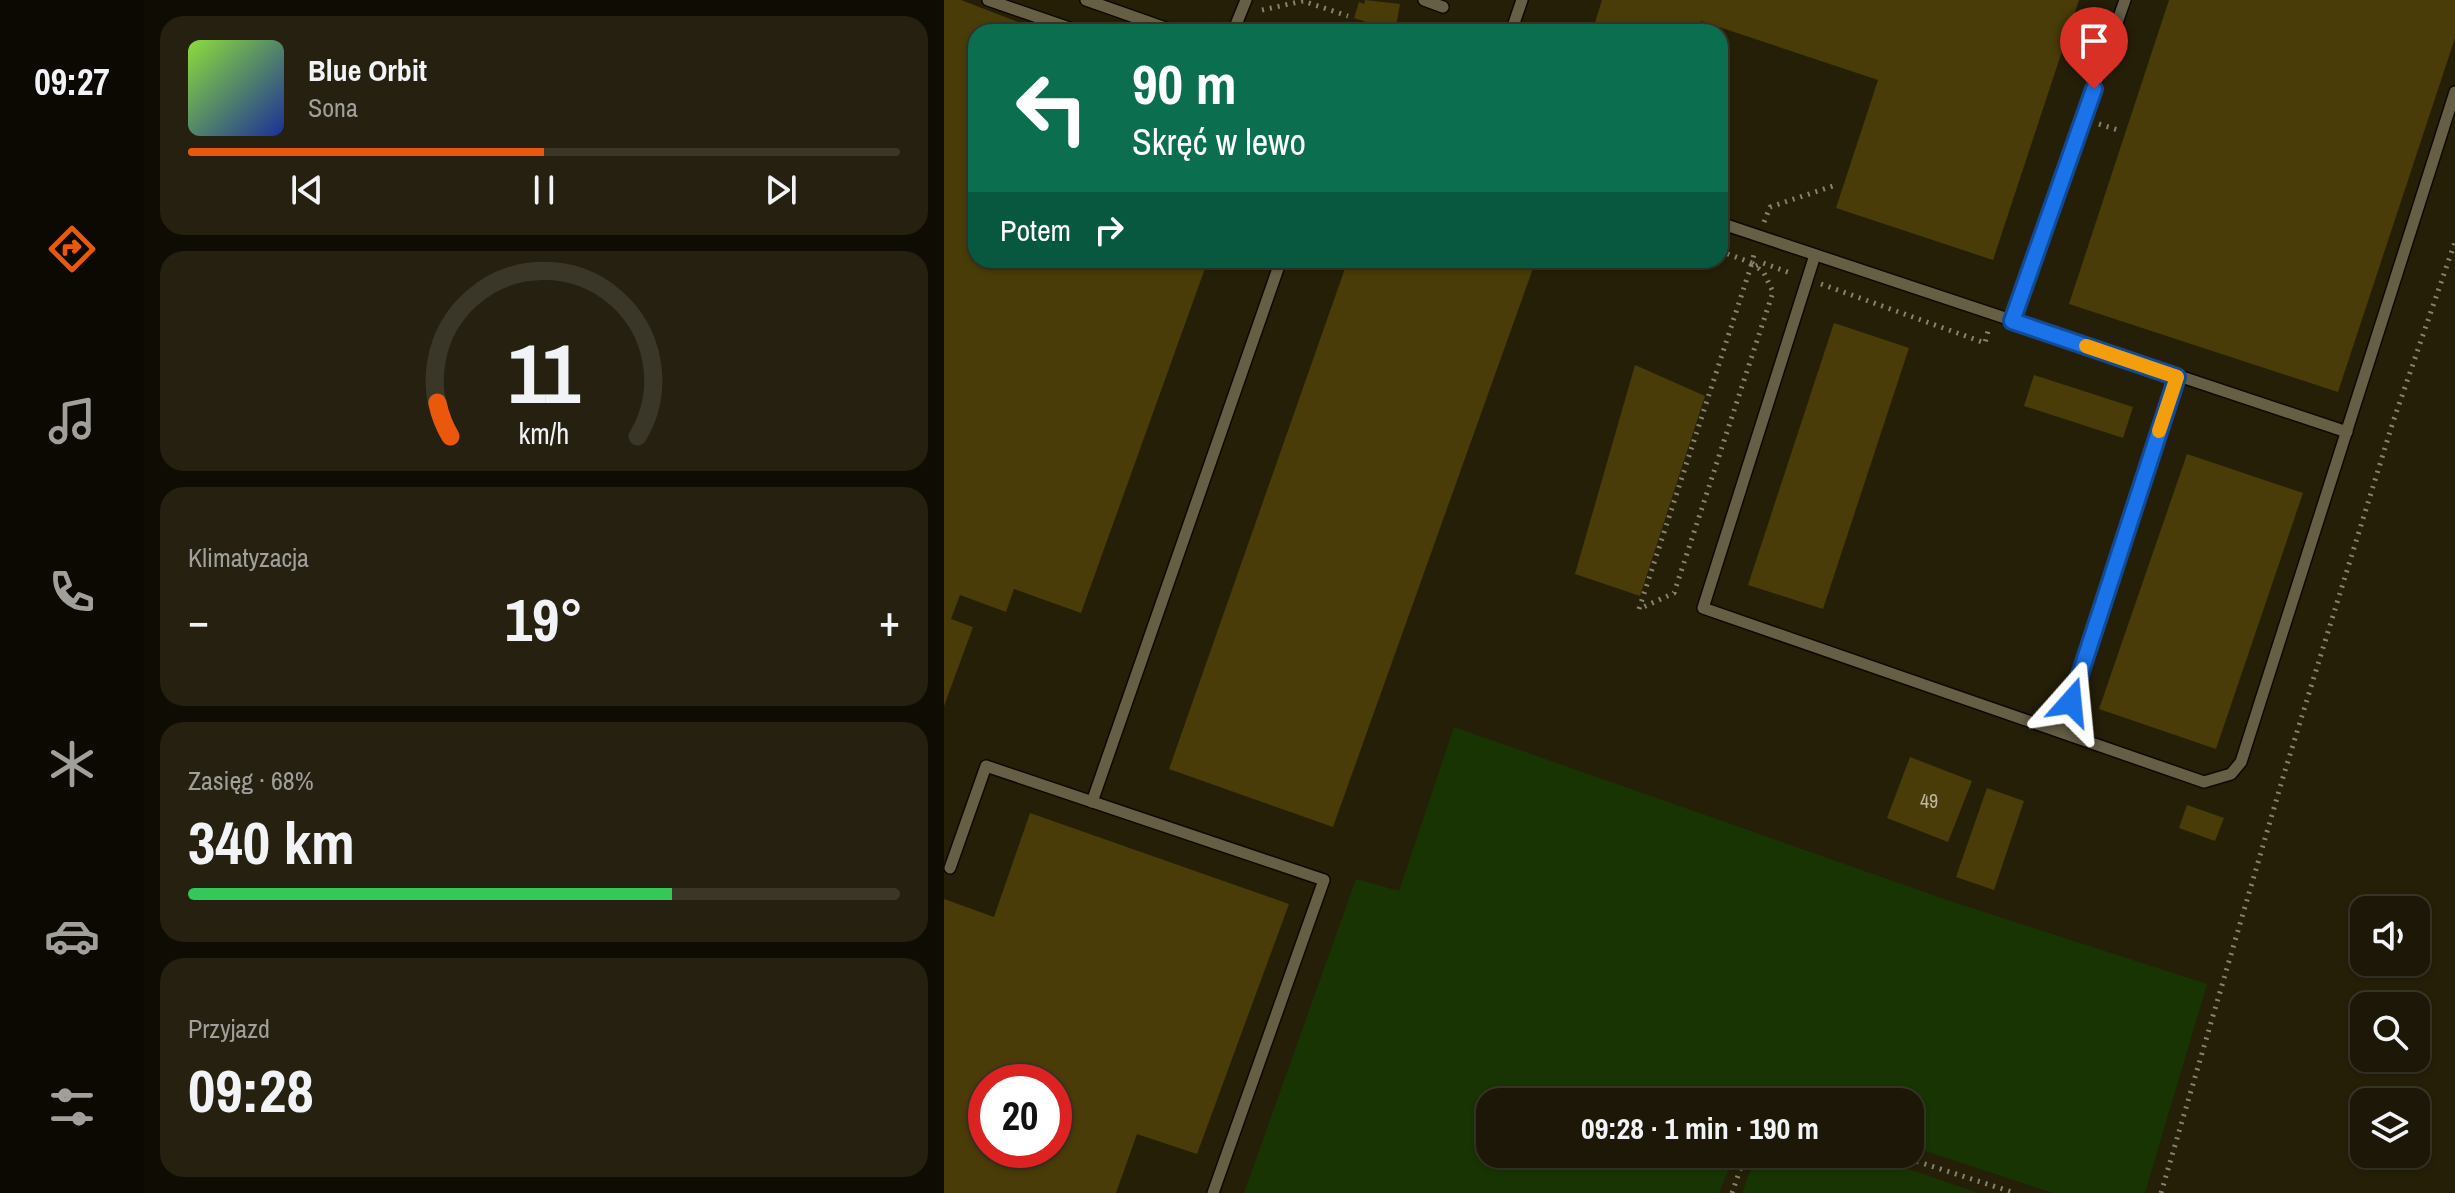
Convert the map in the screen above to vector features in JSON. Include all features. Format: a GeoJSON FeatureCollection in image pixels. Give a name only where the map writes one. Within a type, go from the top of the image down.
{"type":"FeatureCollection","features":[{"type":"Feature","properties":{"kind":"lane"},"geometry":{"type":"LineString","coordinates":[[988,0],[1058,24]]}},
{"type":"Feature","properties":{"kind":"lane"},"geometry":{"type":"LineString","coordinates":[[1086,0],[1154,24]]}},
{"type":"Feature","properties":{"kind":"lane"},"geometry":{"type":"LineString","coordinates":[[1236,24],[1246,0]]}},
{"type":"Feature","properties":{"kind":"lane"},"geometry":{"type":"LineString","coordinates":[[1424,0],[1443,7]]}},
{"type":"Feature","properties":{"kind":"lane"},"geometry":{"type":"LineString","coordinates":[[1514,24],[1522,0]]}},
{"type":"Feature","properties":{"kind":"lane"},"geometry":{"type":"LineString","coordinates":[[2012,321],[2125,0]]}},
{"type":"Feature","properties":{"kind":"lane"},"geometry":{"type":"LineString","coordinates":[[1815,255],[1703,608],[2204,782],[2231,774],[2241,762],[2455,92]]}},
{"type":"Feature","properties":{"kind":"lane"},"geometry":{"type":"LineString","coordinates":[[1728,226],[2347,432]]}},
{"type":"Feature","properties":{"kind":"lane"},"geometry":{"type":"LineString","coordinates":[[1092,802],[1278,268]]}},
{"type":"Feature","properties":{"kind":"lane"},"geometry":{"type":"LineString","coordinates":[[2061,732],[2177,377]]}},
{"type":"Feature","properties":{"kind":"lane"},"geometry":{"type":"LineString","coordinates":[[950,868],[986,766],[1324,880],[1213,1193]]}},
{"type":"Feature","properties":{"kind":"path"},"geometry":{"type":"LineString","coordinates":[[1213,24],[1219,14],[1240,15],[1303,1],[1348,16]]}},
{"type":"Feature","properties":{"kind":"path"},"geometry":{"type":"LineString","coordinates":[[2084,118],[2118,130]]}},
{"type":"Feature","properties":{"kind":"path"},"geometry":{"type":"LineString","coordinates":[[2161,1193],[2284,774],[2393,422],[2455,242]]}},
{"type":"Feature","properties":{"kind":"path"},"geometry":{"type":"LineString","coordinates":[[1756,266],[1773,292],[1674,593],[1639,609],[1752,263],[1756,266],[1763,263],[1985,343],[1994,315]]}},
{"type":"Feature","properties":{"kind":"path"},"geometry":{"type":"LineString","coordinates":[[1924,1164],[2015,1193]]}},
{"type":"Feature","properties":{"kind":"path"},"geometry":{"type":"LineString","coordinates":[[1732,1193],[1741,1168]]}},
{"type":"Feature","properties":{"kind":"green space"},"geometry":{"type":"Polygon","coordinates":[[[1454,727],[1950,901],[2207,984],[2145,1193],[2053,1193],[1924,1151],[1924,1088],[1476,1088],[1476,1168],[1729,1168],[1719,1193],[1244,1193],[1356,879],[1399,891],[1454,727]]]}},
{"type":"Feature","properties":{"kind":"green space"},"geometry":{"type":"Polygon","coordinates":[[[1906,1168],[1978,1193],[1742,1193],[1751,1169],[1906,1168]]]}},
{"type":"Feature","properties":{"kind":"building"},"geometry":{"type":"Polygon","coordinates":[[[944,0],[961,0],[1023,24],[968,24],[968,268],[1205,268],[1081,613],[1014,589],[1006,612],[960,595],[951,619],[973,627],[944,706],[944,0]]]}},
{"type":"Feature","properties":{"kind":"building"},"geometry":{"type":"Polygon","coordinates":[[[1365,0],[1400,4],[1396,24],[1372,24],[1354,18],[1359,2],[1364,4],[1365,0]]]}},
{"type":"Feature","properties":{"kind":"building"},"geometry":{"type":"Polygon","coordinates":[[[1602,0],[2079,0],[1993,260],[1836,208],[1878,80],[1728,30],[1728,24],[1701,21],[1700,24],[1594,24],[1602,0]]]}},
{"type":"Feature","properties":{"kind":"building"},"geometry":{"type":"Polygon","coordinates":[[[2169,0],[2455,0],[2455,38],[2338,392],[2069,304],[2169,0]]]}},
{"type":"Feature","properties":{"kind":"building"},"geometry":{"type":"Polygon","coordinates":[[[1345,268],[1533,268],[1333,827],[1169,769],[1345,268]]]}},
{"type":"Feature","properties":{"kind":"building"},"geometry":{"type":"Polygon","coordinates":[[[1834,323],[1909,348],[1823,609],[1748,585],[1834,323]]]}},
{"type":"Feature","properties":{"kind":"building"},"geometry":{"type":"Polygon","coordinates":[[[1635,365],[1705,396],[1640,596],[1575,574],[1635,365]]]}},
{"type":"Feature","properties":{"kind":"building"},"geometry":{"type":"Polygon","coordinates":[[[2034,375],[2133,407],[2123,438],[2024,406],[2034,375]]]}},
{"type":"Feature","properties":{"kind":"building"},"geometry":{"type":"Polygon","coordinates":[[[2187,454],[2303,493],[2216,749],[2099,709],[2187,454]]]}},
{"type":"Feature","properties":{"kind":"building"},"geometry":{"type":"Polygon","coordinates":[[[1910,757],[1972,781],[1948,842],[1887,818],[1910,757]]]}},
{"type":"Feature","properties":{"kind":"building"},"geometry":{"type":"Polygon","coordinates":[[[1987,788],[2024,801],[1994,890],[1956,877],[1987,788]]]}},
{"type":"Feature","properties":{"kind":"building"},"geometry":{"type":"Polygon","coordinates":[[[2187,805],[2224,818],[2215,841],[2179,828],[2187,805]]]}},
{"type":"Feature","properties":{"kind":"building"},"geometry":{"type":"Polygon","coordinates":[[[1030,813],[1289,904],[1197,1154],[1137,1134],[1116,1193],[944,1193],[944,899],[994,917],[1030,813]]]}},
{"type":"Feature","properties":{"kind":"slow traffic"},"geometry":{"type":"LineString","coordinates":[[2086,346],[2177,377],[2159,431]]}},
{"type":"Feature","properties":{"kind":"route"},"geometry":{"type":"LineString","coordinates":[[2071,702],[2177,377],[2012,321],[2094,89]]}}]}
